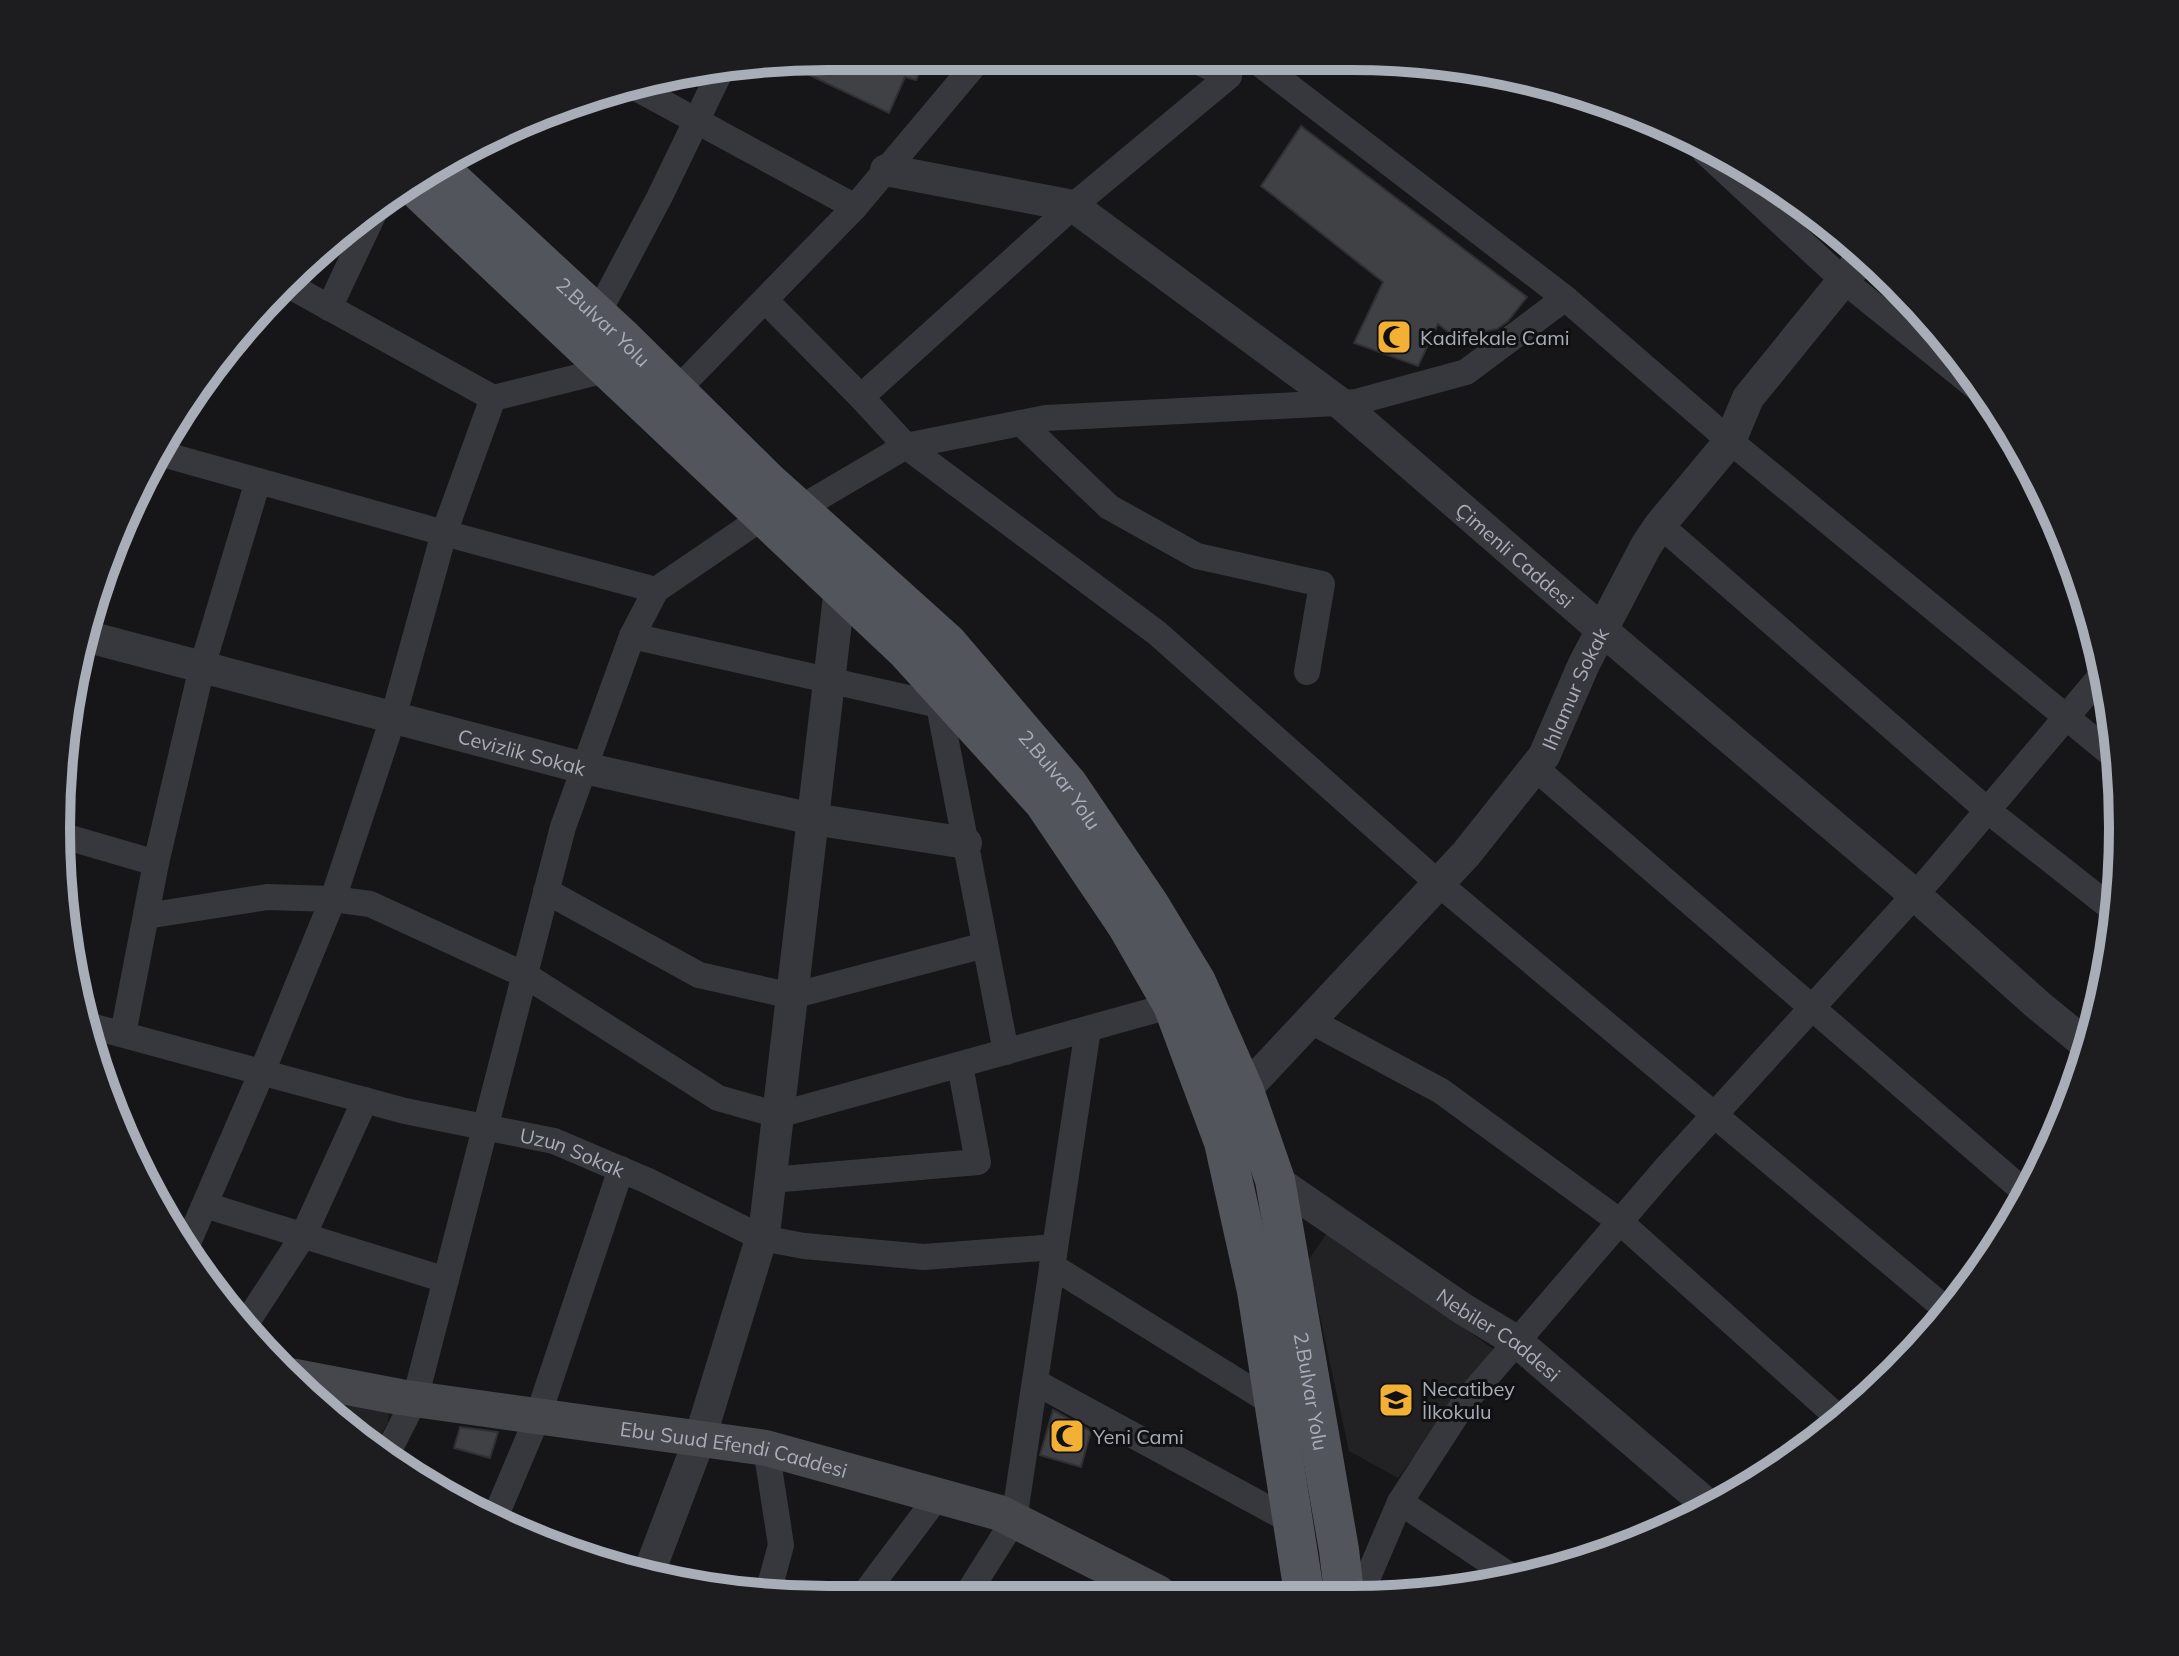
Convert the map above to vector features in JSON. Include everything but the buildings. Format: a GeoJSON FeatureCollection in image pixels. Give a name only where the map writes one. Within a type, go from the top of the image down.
{"type":"FeatureCollection","features":[{"type":"Feature","properties":{"kind":"main road","name":"2.Bulvar Yolu"},"geometry":{"type":"LineString","coordinates":[[445,174],[597,315],[767,481],[781,513],[840,588],[907,651],[937,693],[1044,802],[1127,925],[1173,1005],[1224,1142],[1257,1291],[1303,1586]]}},
{"type":"Feature","properties":{"kind":"main road","name":"2.Bulvar Yolu"},"geometry":{"type":"LineString","coordinates":[[419,191],[610,369],[781,513],[947,643],[1068,785],[1150,906],[1196,982],[1244,1091],[1275,1180],[1343,1586]]}},
{"type":"Feature","properties":{"kind":"main road","name":"Ebu Suud Efendi Caddesi"},"geometry":{"type":"LineString","coordinates":[[308,1379],[415,1399],[766,1448],[1000,1513],[1144,1586]]}},
{"type":"Feature","properties":{"kind":"street"},"geometry":{"type":"LineString","coordinates":[[676,391],[855,207],[970,70]]}},
{"type":"Feature","properties":{"kind":"street"},"geometry":{"type":"LineString","coordinates":[[1216,70],[1229,76]]}},
{"type":"Feature","properties":{"kind":"street"},"geometry":{"type":"LineString","coordinates":[[861,397],[1073,206],[1236,70]]}},
{"type":"Feature","properties":{"kind":"street"},"geometry":{"type":"LineString","coordinates":[[1267,70],[1565,298],[1730,441],[2105,748]]}},
{"type":"Feature","properties":{"kind":"street"},"geometry":{"type":"LineString","coordinates":[[597,315],[717,78]]}},
{"type":"Feature","properties":{"kind":"street"},"geometry":{"type":"LineString","coordinates":[[645,93],[855,207]]}},
{"type":"Feature","properties":{"kind":"street"},"geometry":{"type":"LineString","coordinates":[[1722,167],[1843,280],[1954,370]]}},
{"type":"Feature","properties":{"kind":"street","name":"Çimenli Caddesi"},"geometry":{"type":"LineString","coordinates":[[886,170],[1073,206],[1340,403],[2079,1038]]}},
{"type":"Feature","properties":{"kind":"street"},"geometry":{"type":"LineString","coordinates":[[329,308],[368,227]]}},
{"type":"Feature","properties":{"kind":"street","name":"Ihlamur Sokak"},"geometry":{"type":"LineString","coordinates":[[1244,1091],[1466,854],[1544,756],[1584,664],[1646,546],[1730,441],[1748,398],[1857,264]]}},
{"type":"Feature","properties":{"kind":"street"},"geometry":{"type":"LineString","coordinates":[[295,289],[493,398],[610,369]]}},
{"type":"Feature","properties":{"kind":"street"},"geometry":{"type":"LineString","coordinates":[[391,1446],[415,1399],[563,827],[632,636],[656,590],[781,513],[906,446],[1046,418],[1356,402],[1466,372],[1565,298]]}},
{"type":"Feature","properties":{"kind":"street"},"geometry":{"type":"LineString","coordinates":[[765,300],[906,446],[1157,633],[1438,883],[1940,1304]]}},
{"type":"Feature","properties":{"kind":"street"},"geometry":{"type":"LineString","coordinates":[[191,1237],[333,899],[393,718],[444,533],[493,398]]}},
{"type":"Feature","properties":{"kind":"street"},"geometry":{"type":"LineString","coordinates":[[1021,423],[1109,507],[1197,556],[1322,584],[1307,672]]}},
{"type":"Feature","properties":{"kind":"street"},"geometry":{"type":"LineString","coordinates":[[168,456],[656,590]]}},
{"type":"Feature","properties":{"kind":"street"},"geometry":{"type":"LineString","coordinates":[[123,1034],[156,863],[202,667],[258,481]]}},
{"type":"Feature","properties":{"kind":"street"},"geometry":{"type":"LineString","coordinates":[[1660,525],[1987,810],[2105,903]]}},
{"type":"Feature","properties":{"kind":"street"},"geometry":{"type":"LineString","coordinates":[[652,1565],[700,1438],[765,1226],[840,588]]}},
{"type":"Feature","properties":{"kind":"street"},"geometry":{"type":"LineString","coordinates":[[632,636],[829,680],[937,693],[1006,1052]]}},
{"type":"Feature","properties":{"kind":"street","name":"Cevizlik Sokak"},"geometry":{"type":"LineString","coordinates":[[95,639],[584,768],[813,819],[966,843]]}},
{"type":"Feature","properties":{"kind":"street"},"geometry":{"type":"LineString","coordinates":[[1365,1585],[1400,1502],[1464,1403],[1619,1221],[1915,895],[2095,683]]}},
{"type":"Feature","properties":{"kind":"street"},"geometry":{"type":"LineString","coordinates":[[1534,767],[2018,1186]]}},
{"type":"Feature","properties":{"kind":"street"},"geometry":{"type":"LineString","coordinates":[[70,838],[156,863]]}},
{"type":"Feature","properties":{"kind":"street"},"geometry":{"type":"LineString","coordinates":[[546,891],[699,975],[792,996],[985,945]]}},
{"type":"Feature","properties":{"kind":"street"},"geometry":{"type":"LineString","coordinates":[[146,916],[267,897],[333,899],[370,904],[525,975],[718,1098],[778,1115],[1173,1005]]}},
{"type":"Feature","properties":{"kind":"street"},"geometry":{"type":"LineString","coordinates":[[1309,1020],[1441,1091],[1619,1221],[1833,1413]]}},
{"type":"Feature","properties":{"kind":"street","name":"Uzun Sokak"},"geometry":{"type":"LineString","coordinates":[[97,1028],[405,1111],[554,1141],[648,1181],[762,1238],[804,1246],[924,1257],[1054,1257]]}},
{"type":"Feature","properties":{"kind":"street"},"geometry":{"type":"LineString","coordinates":[[972,1586],[1014,1520],[1088,1029]]}},
{"type":"Feature","properties":{"kind":"street"},"geometry":{"type":"LineString","coordinates":[[771,1180],[978,1162],[960,1065]]}},
{"type":"Feature","properties":{"kind":"street"},"geometry":{"type":"LineString","coordinates":[[250,1318],[303,1236],[365,1100]]}},
{"type":"Feature","properties":{"kind":"street"},"geometry":{"type":"LineString","coordinates":[[498,1510],[538,1416],[621,1169]]}},
{"type":"Feature","properties":{"kind":"street","name":"Nebiler Caddesi"},"geometry":{"type":"LineString","coordinates":[[1275,1180],[1463,1309],[1516,1341],[1701,1500]]}},
{"type":"Feature","properties":{"kind":"street"},"geometry":{"type":"LineString","coordinates":[[205,1205],[446,1280]]}},
{"type":"Feature","properties":{"kind":"street"},"geometry":{"type":"LineString","coordinates":[[1054,1257],[1274,1404]]}},
{"type":"Feature","properties":{"kind":"street"},"geometry":{"type":"LineString","coordinates":[[1035,1382],[1293,1522]]}},
{"type":"Feature","properties":{"kind":"street"},"geometry":{"type":"LineString","coordinates":[[766,1448],[781,1545],[771,1583]]}},
{"type":"Feature","properties":{"kind":"street"},"geometry":{"type":"LineString","coordinates":[[870,1586],[938,1496]]}},
{"type":"Feature","properties":{"kind":"street"},"geometry":{"type":"LineString","coordinates":[[1400,1502],[1502,1570]]}},
{"type":"Feature","properties":{"kind":"shaded area","name":"Necatibey İlkokulu"},"geometry":{"type":"Polygon","coordinates":[[[1328,1231],[1493,1349],[1398,1478],[1349,1451],[1308,1261],[1328,1231]]]}},
{"type":"Feature","properties":{"kind":"shaded area"},"geometry":{"type":"Polygon","coordinates":[[[318,1389],[390,1402],[388,1422],[379,1438],[318,1389]]]}},
{"type":"Feature","properties":{"kind":"place","name":"Kadifekale Cami"},"geometry":{"type":"Point","coordinates":[1394,337]}},
{"type":"Feature","properties":{"kind":"place","name":"Necatibey İlkokulu"},"geometry":{"type":"Point","coordinates":[1396,1400]}},
{"type":"Feature","properties":{"kind":"place","name":"Yeni Cami"},"geometry":{"type":"Point","coordinates":[1067,1436]}}]}
